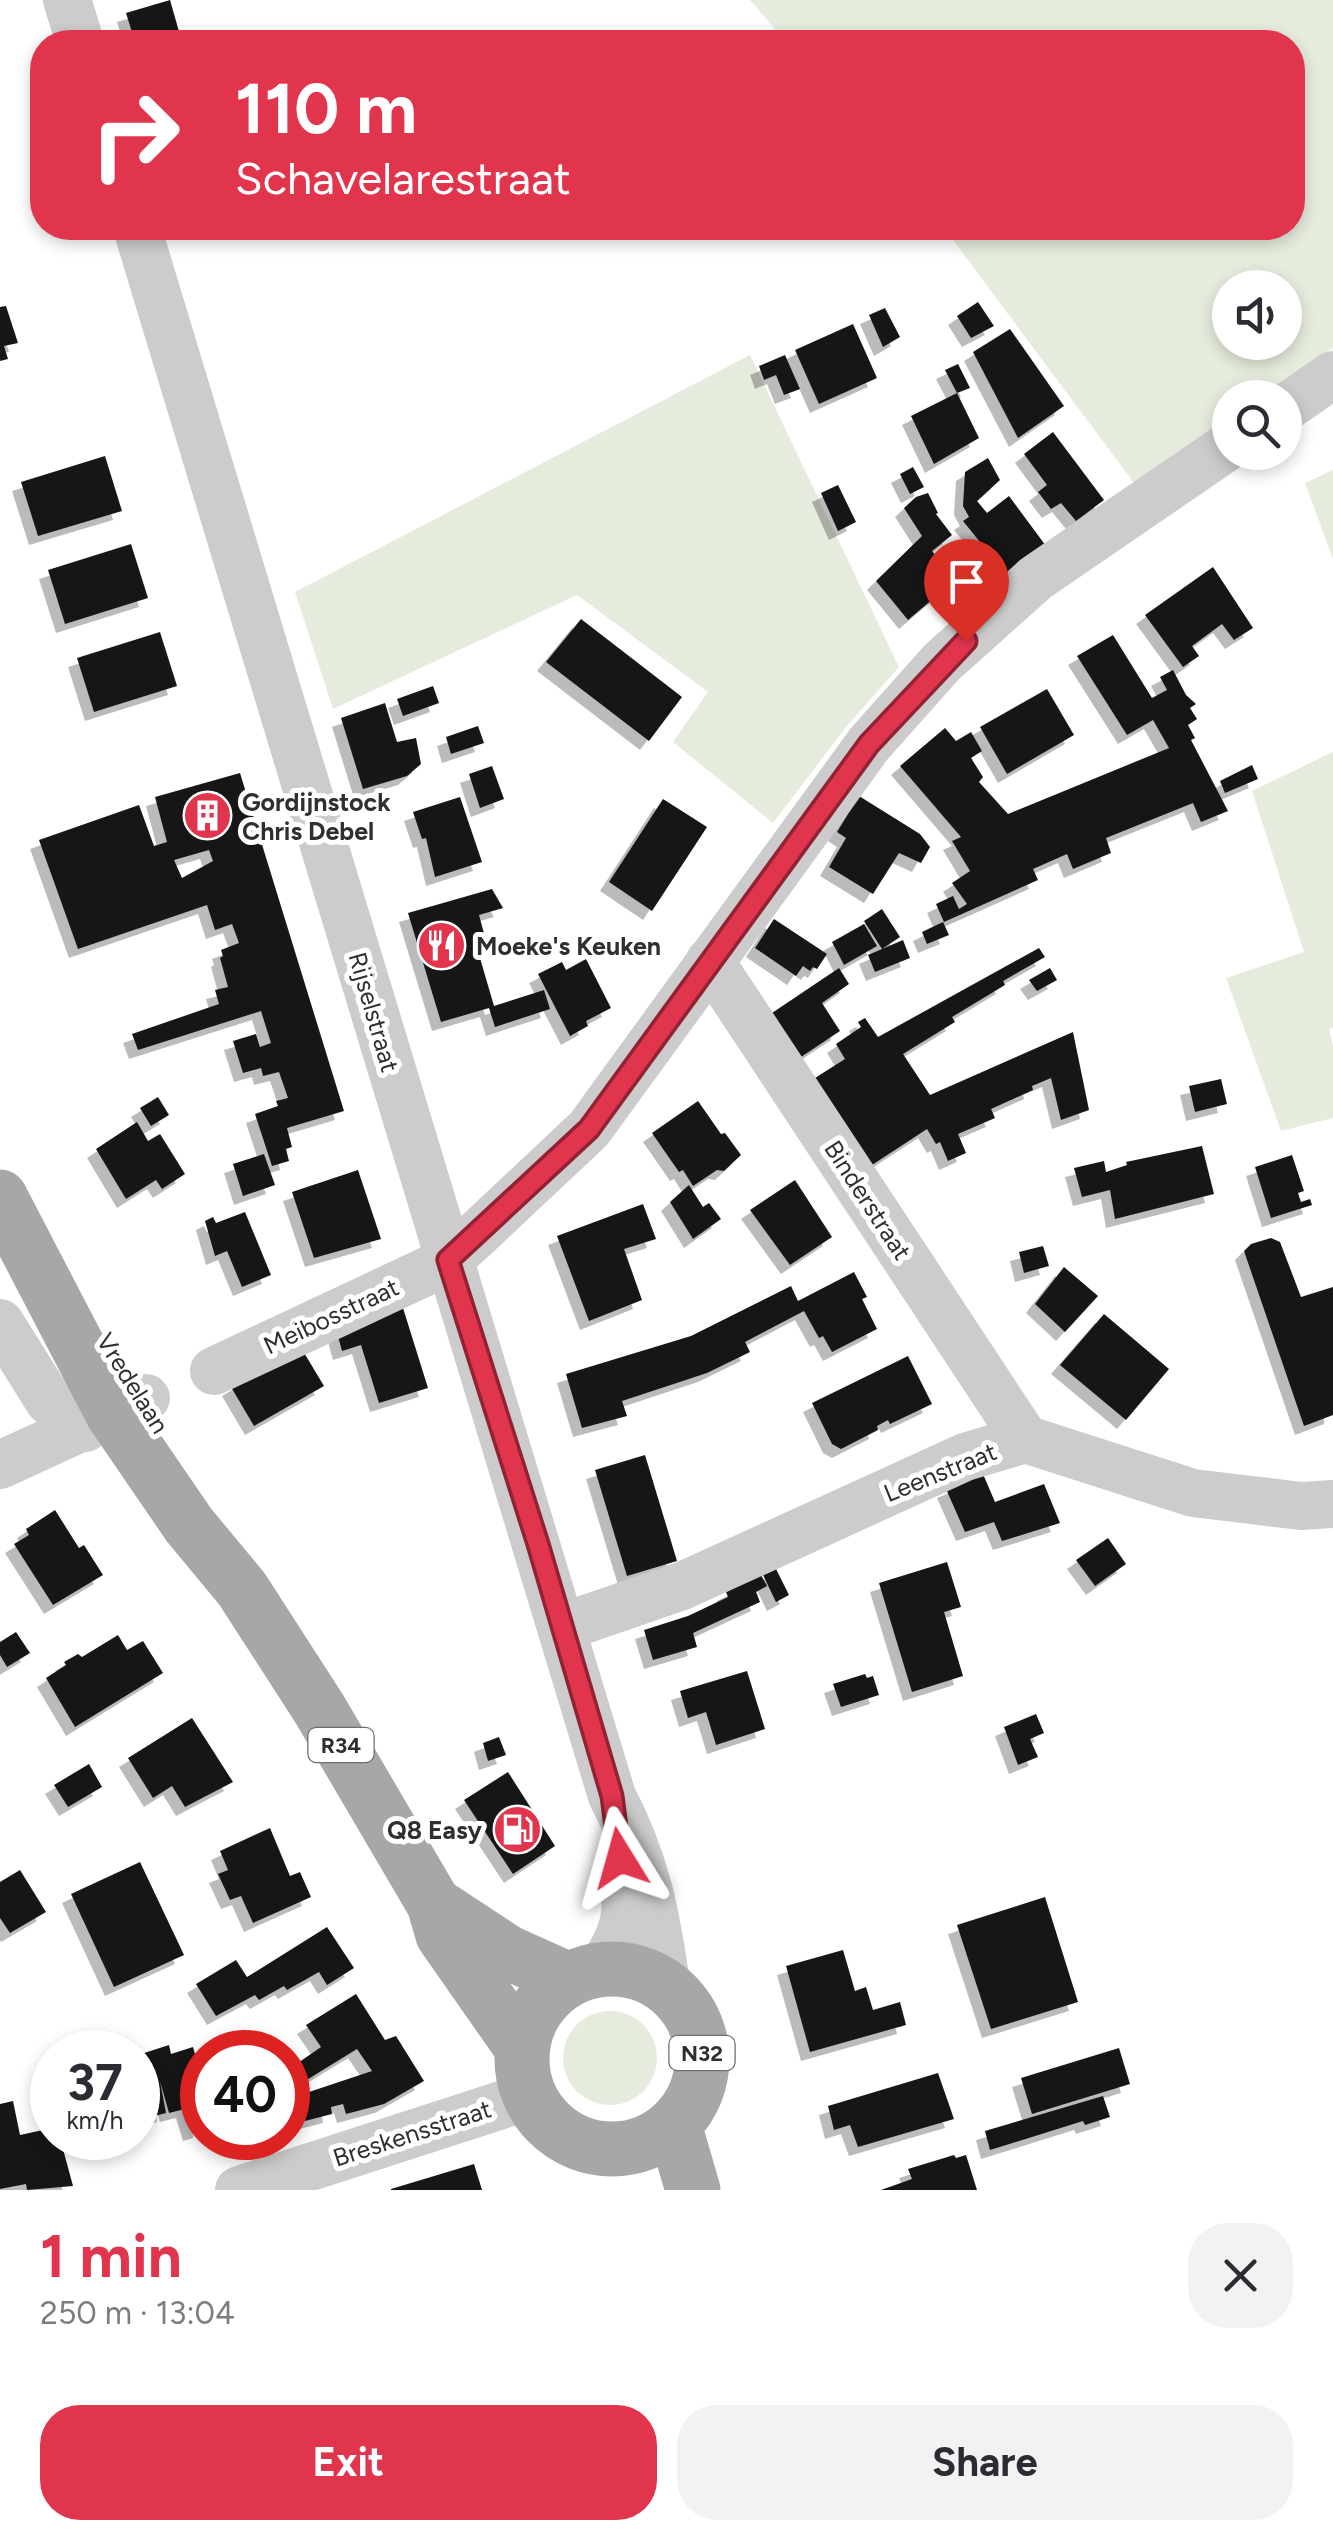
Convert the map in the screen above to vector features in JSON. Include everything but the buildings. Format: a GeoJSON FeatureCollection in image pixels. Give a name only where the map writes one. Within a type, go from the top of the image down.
{"type":"FeatureCollection","features":[{"type":"Feature","properties":{"kind":"main road","name":"Vredelaan"},"geometry":{"type":"LineString","coordinates":[[0,1195],[115,1413],[188,1525],[242,1588],[320,1710],[434,1904],[443,1935],[526,2072]]}},
{"type":"Feature","properties":{"kind":"main road","name":"Vredelaan"},"geometry":{"type":"LineString","coordinates":[[434,1904],[507,1952],[584,1973]]}},
{"type":"Feature","properties":{"kind":"main road"},"geometry":{"type":"LineString","coordinates":[[584,1973],[632,1972],[666,1984]]}},
{"type":"Feature","properties":{"kind":"main road","name":"N32"},"geometry":{"type":"LineString","coordinates":[[526,2072],[528,2024],[540,2002],[584,1973]]}},
{"type":"Feature","properties":{"kind":"main road","name":"N32"},"geometry":{"type":"LineString","coordinates":[[666,1984],[688,2007],[702,2036],[704,2069],[694,2100],[674,2126]]}},
{"type":"Feature","properties":{"kind":"main road"},"geometry":{"type":"LineString","coordinates":[[526,2072],[544,2118],[564,2136],[589,2146],[625,2170],[647,2142],[674,2126],[693,2190]]}},
{"type":"Feature","properties":{"kind":"street"},"geometry":{"type":"LineString","coordinates":[[67,0],[76,30]]}},
{"type":"Feature","properties":{"kind":"street","name":"Rijselstraat"},"geometry":{"type":"LineString","coordinates":[[141,240],[612,1796],[626,1823],[654,1904],[666,1984]]}},
{"type":"Feature","properties":{"kind":"street"},"geometry":{"type":"LineString","coordinates":[[1302,396],[1333,375]]}},
{"type":"Feature","properties":{"kind":"street","name":"Meibosstraat"},"geometry":{"type":"LineString","coordinates":[[214,1370],[448,1260],[589,1129],[869,744],[942,662],[1036,578],[1212,457]]}},
{"type":"Feature","properties":{"kind":"street","name":"Binderstraat"},"geometry":{"type":"LineString","coordinates":[[710,961],[1025,1439]]}},
{"type":"Feature","properties":{"kind":"street"},"geometry":{"type":"LineString","coordinates":[[0,1323],[49,1401],[115,1413]]}},
{"type":"Feature","properties":{"kind":"street"},"geometry":{"type":"LineString","coordinates":[[0,1465],[115,1413]]}},
{"type":"Feature","properties":{"kind":"street","name":"Leenstraat"},"geometry":{"type":"LineString","coordinates":[[563,1627],[682,1586],[964,1457],[1025,1439],[1193,1493],[1301,1506],[1333,1504]]}},
{"type":"Feature","properties":{"kind":"street","name":"Rijselstraat"},"geometry":{"type":"LineString","coordinates":[[584,1973],[617,1946],[628,1905],[612,1796]]}},
{"type":"Feature","properties":{"kind":"street","name":"Breskensstraat"},"geometry":{"type":"LineString","coordinates":[[239,2190],[526,2072]]}},
{"type":"Feature","properties":{"kind":"green space"},"geometry":{"type":"Polygon","coordinates":[[[750,0],[1333,0],[1333,348],[1285,380],[1212,380],[1212,430],[1134,483],[953,240],[1305,240],[1305,30],[776,30],[750,0]]]}},
{"type":"Feature","properties":{"kind":"green space"},"geometry":{"type":"Polygon","coordinates":[[[750,355],[899,667],[846,727],[773,823],[673,742],[708,692],[577,595],[333,709],[295,592],[750,355]]]}},
{"type":"Feature","properties":{"kind":"green space"},"geometry":{"type":"Polygon","coordinates":[[[1333,470],[1333,559],[1305,483],[1333,470]]]}},
{"type":"Feature","properties":{"kind":"green space"},"geometry":{"type":"Polygon","coordinates":[[[1333,752],[1333,1028],[1329,1029],[1333,1046],[1333,1118],[1281,1131],[1226,978],[1304,952],[1252,791],[1333,752]]]}},
{"type":"Feature","properties":{"kind":"green space"},"geometry":{"type":"Polygon","coordinates":[[[610,2011],[628,2014],[643,2025],[654,2040],[654,2076],[643,2091],[628,2102],[610,2105],[592,2102],[577,2091],[566,2076],[563,2058],[566,2040],[577,2025],[592,2014],[610,2011]]]}},
{"type":"Feature","properties":{"kind":"place","name":"Gordijnstock Chris Debel"},"geometry":{"type":"Point","coordinates":[207,816]}},
{"type":"Feature","properties":{"kind":"place","name":"Moeke's Keuken"},"geometry":{"type":"Point","coordinates":[441,946]}},
{"type":"Feature","properties":{"kind":"place","name":"Q8 Easy"},"geometry":{"type":"Point","coordinates":[517,1830]}},
{"type":"Feature","properties":{"kind":"route"},"geometry":{"type":"LineString","coordinates":[[620,1858],[612,1796],[448,1260],[589,1129],[869,744],[942,662],[966,641]]}}]}
